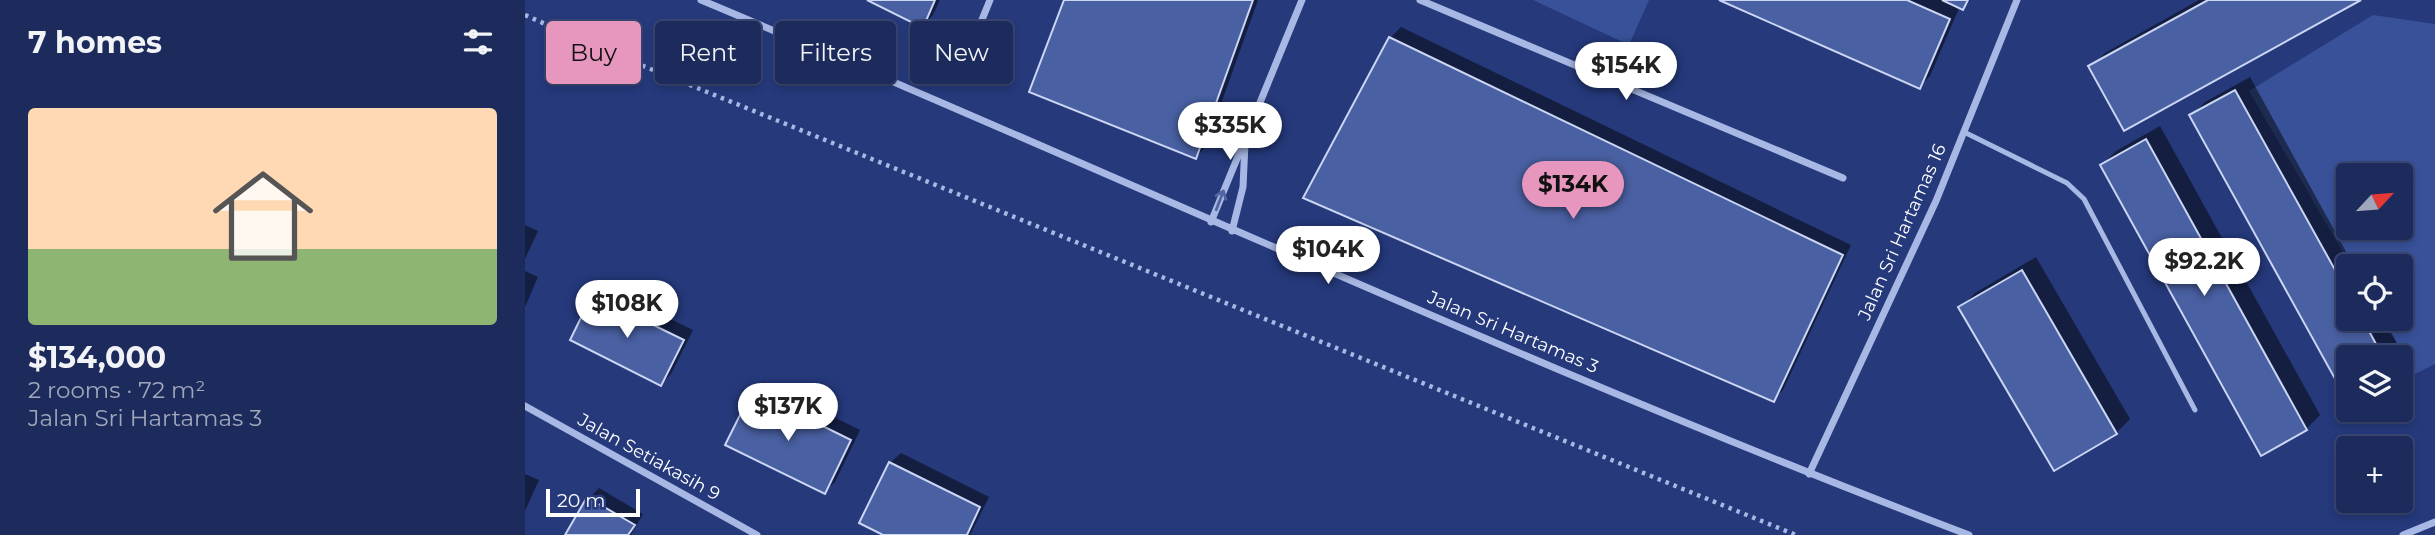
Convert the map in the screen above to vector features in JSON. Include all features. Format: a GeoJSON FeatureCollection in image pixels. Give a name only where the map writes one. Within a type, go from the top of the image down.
{"type":"FeatureCollection","features":[{"type":"Feature","properties":{"kind":"street","name":"Jalan Sri Hartamas 3"},"geometry":{"type":"LineString","coordinates":[[701,0],[948,103],[1232,231],[1809,474],[1969,535]]}},
{"type":"Feature","properties":{"kind":"street"},"geometry":{"type":"LineString","coordinates":[[982,21],[991,0]]}},
{"type":"Feature","properties":{"kind":"street"},"geometry":{"type":"LineString","coordinates":[[1211,222],[1302,0]]}},
{"type":"Feature","properties":{"kind":"street"},"geometry":{"type":"LineString","coordinates":[[1420,0],[1843,178]]}},
{"type":"Feature","properties":{"kind":"street","name":"Jalan Sri Hartamas 16"},"geometry":{"type":"LineString","coordinates":[[1809,474],[1935,201],[2017,0]]}},
{"type":"Feature","properties":{"kind":"street"},"geometry":{"type":"LineString","coordinates":[[1232,231],[1243,187],[1246,139]]}},
{"type":"Feature","properties":{"kind":"street","name":"Jalan Setiakasih 9"},"geometry":{"type":"LineString","coordinates":[[525,406],[757,535]]}},
{"type":"Feature","properties":{"kind":"street"},"geometry":{"type":"LineString","coordinates":[[2403,535],[2435,522]]}},
{"type":"Feature","properties":{"kind":"lane"},"geometry":{"type":"LineString","coordinates":[[1964,132],[2067,183],[2084,199],[2195,410]]}},
{"type":"Feature","properties":{"kind":"path"},"geometry":{"type":"LineString","coordinates":[[525,15],[599,48],[1796,535]]}},
{"type":"Feature","properties":{"kind":"shaded area"},"geometry":{"type":"Polygon","coordinates":[[[1533,0],[1649,0],[1629,45],[1533,0]]]}},
{"type":"Feature","properties":{"kind":"shaded area"},"geometry":{"type":"Polygon","coordinates":[[[2373,15],[2435,24],[2435,364],[2415,374],[2413,345],[2398,345],[2389,331],[2413,331],[2413,254],[2344,254],[2249,91],[2373,15]]]}},
{"type":"Feature","properties":{"kind":"building"},"geometry":{"type":"Polygon","coordinates":[[[867,0],[935,0],[926,21],[910,22],[867,0]]]}},
{"type":"Feature","properties":{"kind":"building"},"geometry":{"type":"Polygon","coordinates":[[[1064,0],[1253,0],[1196,159],[1029,92],[1064,0]]]}},
{"type":"Feature","properties":{"kind":"building"},"geometry":{"type":"Polygon","coordinates":[[[1719,0],[1907,0],[1950,19],[1920,89],[1719,0]]]}},
{"type":"Feature","properties":{"kind":"building"},"geometry":{"type":"Polygon","coordinates":[[[1942,0],[1968,0],[1963,10],[1942,0]]]}},
{"type":"Feature","properties":{"kind":"building"},"geometry":{"type":"Polygon","coordinates":[[[2208,0],[2361,0],[2124,131],[2088,66],[2208,0]]]}},
{"type":"Feature","properties":{"kind":"building"},"geometry":{"type":"Polygon","coordinates":[[[1389,37],[1843,255],[1774,402],[1303,198],[1389,37]]]}},
{"type":"Feature","properties":{"kind":"building"},"geometry":{"type":"Polygon","coordinates":[[[2235,90],[2336,272],[2336,331],[2369,331],[2377,345],[2336,345],[2336,381],[2189,115],[2235,90]]]}},
{"type":"Feature","properties":{"kind":"building"},"geometry":{"type":"Polygon","coordinates":[[[2146,139],[2307,430],[2261,456],[2100,165],[2146,139]]]}},
{"type":"Feature","properties":{"kind":"building"},"geometry":{"type":"Polygon","coordinates":[[[2022,270],[2117,434],[2054,471],[1958,307],[2022,270]]]}},
{"type":"Feature","properties":{"kind":"building"},"geometry":{"type":"Polygon","coordinates":[[[592,295],[684,340],[661,386],[570,340],[592,295]]]}},
{"type":"Feature","properties":{"kind":"building"},"geometry":{"type":"Polygon","coordinates":[[[752,391],[851,440],[825,494],[725,445],[752,391]]]}},
{"type":"Feature","properties":{"kind":"building"},"geometry":{"type":"Polygon","coordinates":[[[889,462],[980,507],[967,535],[883,535],[859,523],[889,462]]]}},
{"type":"Feature","properties":{"kind":"building"},"geometry":{"type":"Polygon","coordinates":[[[587,497],[635,525],[628,535],[565,535],[587,497]]]}}]}
